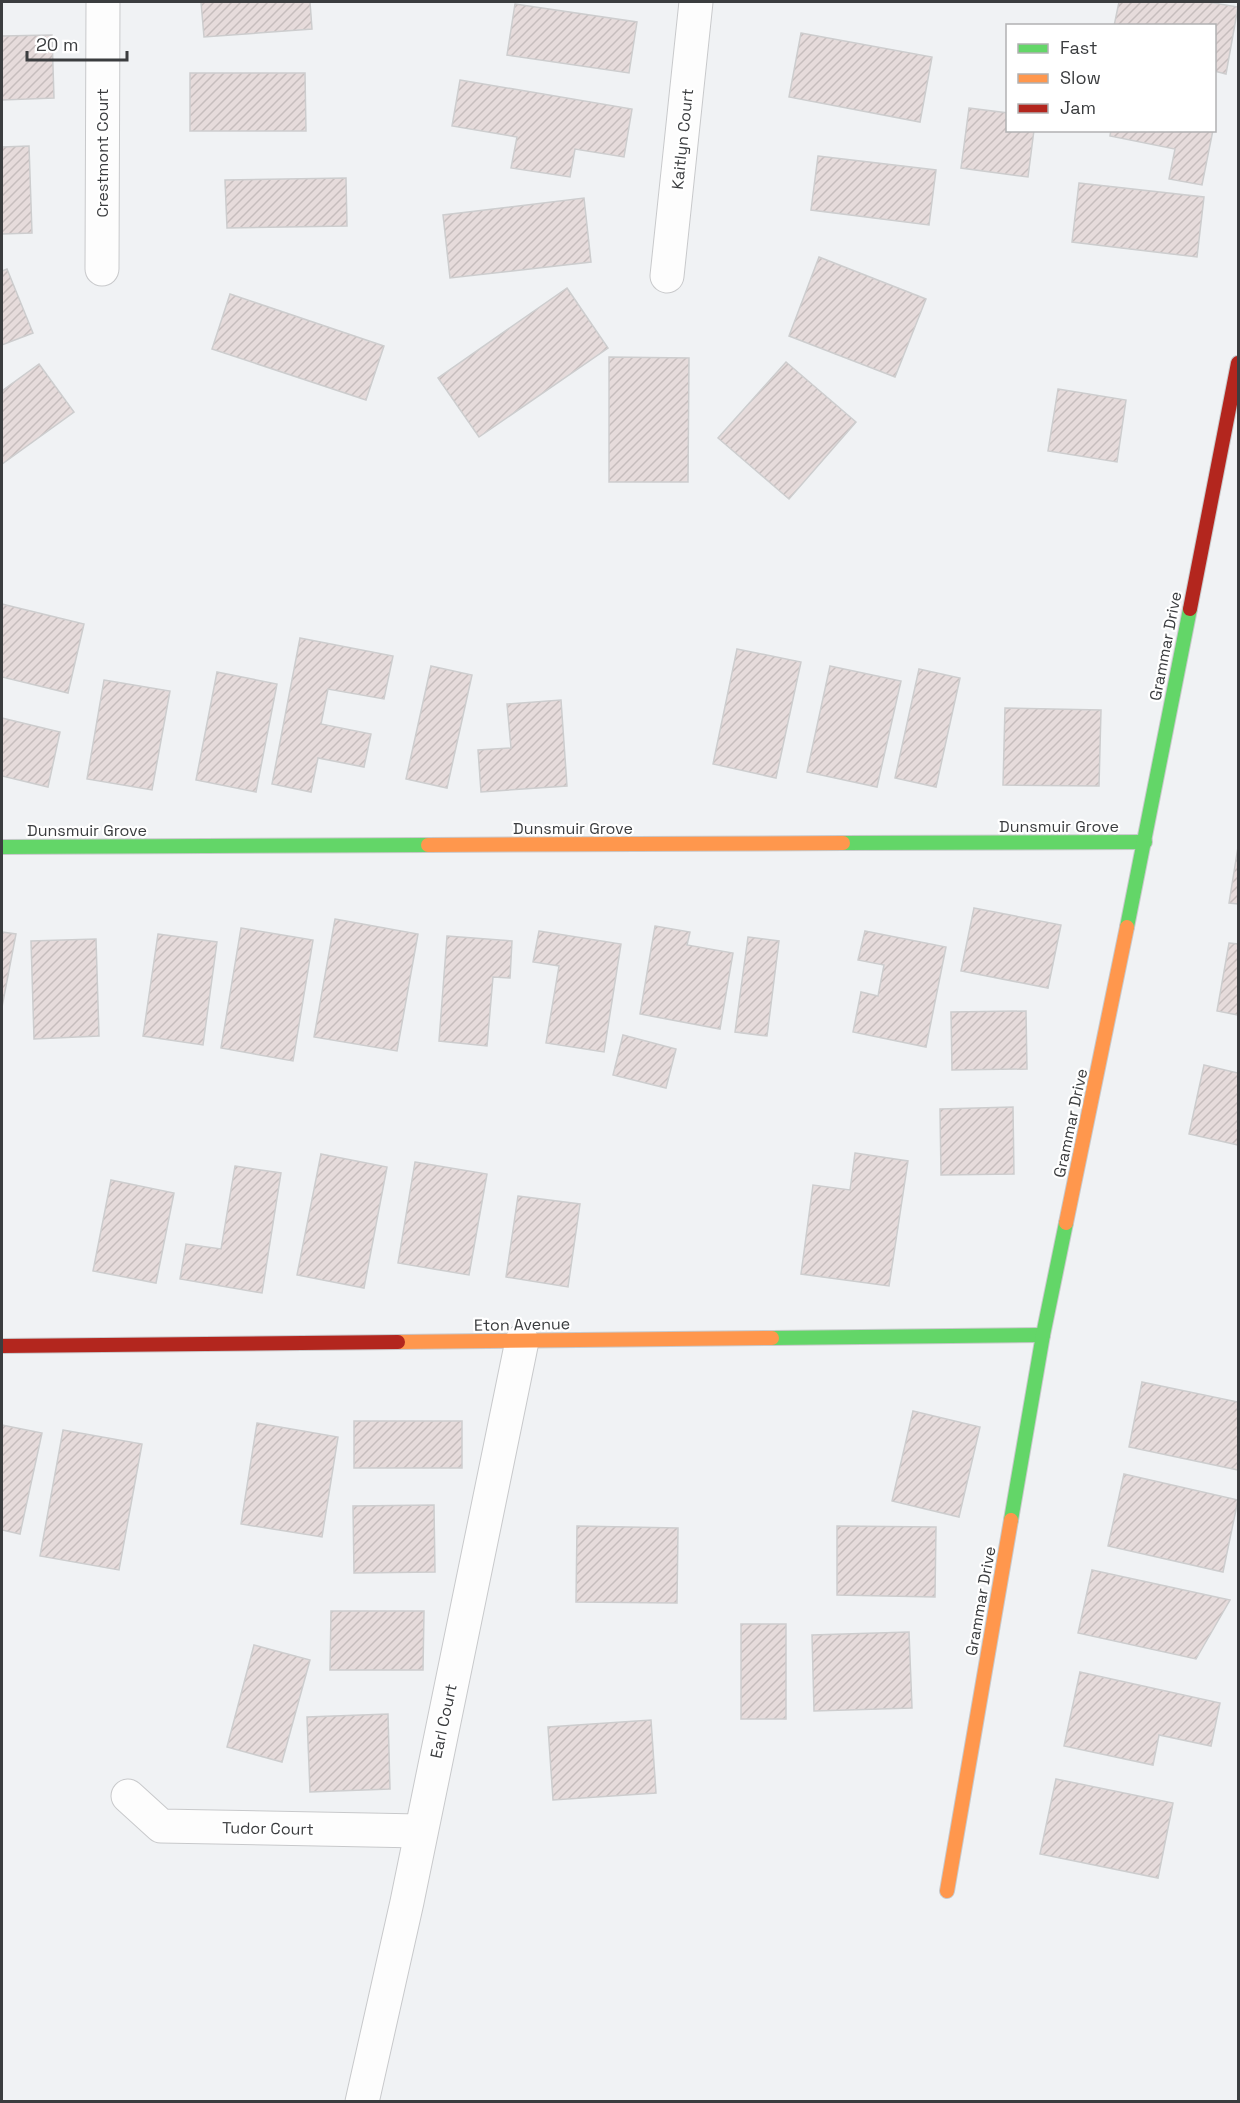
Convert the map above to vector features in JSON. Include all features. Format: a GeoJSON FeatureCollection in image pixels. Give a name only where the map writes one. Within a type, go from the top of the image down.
{"type":"FeatureCollection","features":[{"type":"Feature","properties":{"kind":"street","name":"Crestmont Court"},"geometry":{"type":"LineString","coordinates":[[102,269],[103,2]]}},
{"type":"Feature","properties":{"kind":"street","name":"Kaitlyn Court"},"geometry":{"type":"LineString","coordinates":[[667,276],[696,2]]}},
{"type":"Feature","properties":{"kind":"street","name":"Grammar Drive"},"geometry":{"type":"LineString","coordinates":[[947,1892],[1043,1335],[1145,842],[1239,363]]}},
{"type":"Feature","properties":{"kind":"street","name":"Dunsmuir Grove"},"geometry":{"type":"LineString","coordinates":[[2,847],[1145,842]]}},
{"type":"Feature","properties":{"kind":"street","name":"Eton Avenue"},"geometry":{"type":"LineString","coordinates":[[2,1346],[1043,1335]]}},
{"type":"Feature","properties":{"kind":"street","name":"Earl Court"},"geometry":{"type":"LineString","coordinates":[[362,2102],[522,1341]]}},
{"type":"Feature","properties":{"kind":"street","name":"Tudor Court"},"geometry":{"type":"LineString","coordinates":[[128,1796],[161,1826],[420,1831]]}},
{"type":"Feature","properties":{"kind":"building"},"geometry":{"type":"Polygon","coordinates":[[[201,2],[310,2],[312,29],[204,37],[201,2]]]}},
{"type":"Feature","properties":{"kind":"building"},"geometry":{"type":"Polygon","coordinates":[[[1119,2],[1208,2],[1238,7],[1226,74],[1216,72],[1216,24],[1114,24],[1119,2]]]}},
{"type":"Feature","properties":{"kind":"building"},"geometry":{"type":"Polygon","coordinates":[[[515,4],[637,22],[629,73],[507,55],[515,4]]]}},
{"type":"Feature","properties":{"kind":"building"},"geometry":{"type":"Polygon","coordinates":[[[801,33],[932,57],[920,122],[789,97],[801,33]]]}},
{"type":"Feature","properties":{"kind":"building"},"geometry":{"type":"Polygon","coordinates":[[[52,35],[54,98],[2,100],[2,36],[52,35]]]}},
{"type":"Feature","properties":{"kind":"building"},"geometry":{"type":"Polygon","coordinates":[[[190,73],[305,73],[306,131],[190,131],[190,73]]]}},
{"type":"Feature","properties":{"kind":"building"},"geometry":{"type":"Polygon","coordinates":[[[460,80],[632,109],[624,157],[575,149],[570,177],[511,168],[517,137],[452,126],[460,80]]]}},
{"type":"Feature","properties":{"kind":"building"},"geometry":{"type":"Polygon","coordinates":[[[969,108],[1006,113],[1006,132],[1034,132],[1028,177],[961,168],[969,108]]]}},
{"type":"Feature","properties":{"kind":"building"},"geometry":{"type":"Polygon","coordinates":[[[1111,132],[1213,132],[1202,185],[1169,179],[1175,149],[1110,136],[1111,132]]]}},
{"type":"Feature","properties":{"kind":"building"},"geometry":{"type":"Polygon","coordinates":[[[29,146],[32,233],[2,234],[2,147],[29,146]]]}},
{"type":"Feature","properties":{"kind":"building"},"geometry":{"type":"Polygon","coordinates":[[[818,156],[936,170],[929,225],[811,210],[818,156]]]}},
{"type":"Feature","properties":{"kind":"building"},"geometry":{"type":"Polygon","coordinates":[[[346,178],[347,226],[227,228],[225,180],[346,178]]]}},
{"type":"Feature","properties":{"kind":"building"},"geometry":{"type":"Polygon","coordinates":[[[1079,183],[1204,197],[1197,257],[1072,242],[1079,183]]]}},
{"type":"Feature","properties":{"kind":"building"},"geometry":{"type":"Polygon","coordinates":[[[584,198],[591,262],[450,278],[443,215],[584,198]]]}},
{"type":"Feature","properties":{"kind":"building"},"geometry":{"type":"Polygon","coordinates":[[[819,257],[926,299],[895,377],[789,336],[819,257]]]}},
{"type":"Feature","properties":{"kind":"building"},"geometry":{"type":"Polygon","coordinates":[[[7,269],[33,333],[2,345],[2,271],[7,269]]]}},
{"type":"Feature","properties":{"kind":"building"},"geometry":{"type":"Polygon","coordinates":[[[567,288],[608,348],[479,437],[438,378],[567,288]]]}},
{"type":"Feature","properties":{"kind":"building"},"geometry":{"type":"Polygon","coordinates":[[[230,294],[384,346],[366,400],[212,349],[230,294]]]}},
{"type":"Feature","properties":{"kind":"building"},"geometry":{"type":"Polygon","coordinates":[[[609,357],[689,358],[688,482],[609,482],[609,357]]]}},
{"type":"Feature","properties":{"kind":"building"},"geometry":{"type":"Polygon","coordinates":[[[786,362],[856,422],[789,499],[718,438],[786,362]]]}},
{"type":"Feature","properties":{"kind":"building"},"geometry":{"type":"Polygon","coordinates":[[[39,364],[74,412],[2,464],[2,391],[39,364]]]}},
{"type":"Feature","properties":{"kind":"building"},"geometry":{"type":"Polygon","coordinates":[[[1058,389],[1126,400],[1117,462],[1048,451],[1058,389]]]}},
{"type":"Feature","properties":{"kind":"building"},"geometry":{"type":"Polygon","coordinates":[[[2,604],[84,624],[68,693],[2,677],[2,604]]]}},
{"type":"Feature","properties":{"kind":"building"},"geometry":{"type":"Polygon","coordinates":[[[300,638],[393,656],[384,699],[328,689],[321,724],[371,734],[364,767],[318,758],[311,792],[272,784],[300,638]]]}},
{"type":"Feature","properties":{"kind":"building"},"geometry":{"type":"Polygon","coordinates":[[[737,649],[801,662],[776,778],[713,764],[737,649]]]}},
{"type":"Feature","properties":{"kind":"building"},"geometry":{"type":"Polygon","coordinates":[[[431,666],[472,675],[447,788],[406,779],[431,666]]]}},
{"type":"Feature","properties":{"kind":"building"},"geometry":{"type":"Polygon","coordinates":[[[830,666],[901,681],[877,787],[807,772],[830,666]]]}},
{"type":"Feature","properties":{"kind":"building"},"geometry":{"type":"Polygon","coordinates":[[[919,669],[960,678],[936,787],[895,778],[919,669]]]}},
{"type":"Feature","properties":{"kind":"building"},"geometry":{"type":"Polygon","coordinates":[[[217,672],[277,684],[256,792],[196,780],[217,672]]]}},
{"type":"Feature","properties":{"kind":"building"},"geometry":{"type":"Polygon","coordinates":[[[104,680],[170,691],[152,790],[87,779],[104,680]]]}},
{"type":"Feature","properties":{"kind":"building"},"geometry":{"type":"Polygon","coordinates":[[[561,700],[567,786],[481,792],[478,750],[511,748],[507,704],[561,700]]]}},
{"type":"Feature","properties":{"kind":"building"},"geometry":{"type":"Polygon","coordinates":[[[1005,708],[1101,710],[1099,786],[1003,785],[1005,708]]]}},
{"type":"Feature","properties":{"kind":"building"},"geometry":{"type":"Polygon","coordinates":[[[2,718],[60,732],[48,787],[2,776],[2,718]]]}},
{"type":"Feature","properties":{"kind":"building"},"geometry":{"type":"Polygon","coordinates":[[[1238,847],[1238,904],[1229,903],[1238,847]]]}},
{"type":"Feature","properties":{"kind":"building"},"geometry":{"type":"Polygon","coordinates":[[[974,908],[1061,925],[1048,988],[961,971],[974,908]]]}},
{"type":"Feature","properties":{"kind":"building"},"geometry":{"type":"Polygon","coordinates":[[[335,919],[418,934],[397,1051],[314,1037],[335,919]]]}},
{"type":"Feature","properties":{"kind":"building"},"geometry":{"type":"Polygon","coordinates":[[[655,926],[690,932],[687,945],[733,953],[720,1029],[640,1014],[655,926]]]}},
{"type":"Feature","properties":{"kind":"building"},"geometry":{"type":"Polygon","coordinates":[[[241,928],[313,940],[293,1061],[221,1048],[241,928]]]}},
{"type":"Feature","properties":{"kind":"building"},"geometry":{"type":"Polygon","coordinates":[[[539,931],[621,944],[604,1052],[546,1043],[559,966],[533,962],[539,931]]]}},
{"type":"Feature","properties":{"kind":"building"},"geometry":{"type":"Polygon","coordinates":[[[865,931],[946,947],[926,1047],[853,1032],[861,992],[878,996],[884,965],[858,960],[865,931]]]}},
{"type":"Feature","properties":{"kind":"building"},"geometry":{"type":"Polygon","coordinates":[[[2,932],[16,934],[2,1007],[2,932]]]}},
{"type":"Feature","properties":{"kind":"building"},"geometry":{"type":"Polygon","coordinates":[[[158,934],[217,942],[203,1045],[143,1036],[158,934]]]}},
{"type":"Feature","properties":{"kind":"building"},"geometry":{"type":"Polygon","coordinates":[[[447,936],[512,941],[510,978],[493,977],[487,1046],[439,1041],[447,936]]]}},
{"type":"Feature","properties":{"kind":"building"},"geometry":{"type":"Polygon","coordinates":[[[748,937],[779,941],[767,1036],[735,1032],[748,937]]]}},
{"type":"Feature","properties":{"kind":"building"},"geometry":{"type":"Polygon","coordinates":[[[96,939],[99,1036],[34,1039],[31,941],[96,939]]]}},
{"type":"Feature","properties":{"kind":"building"},"geometry":{"type":"Polygon","coordinates":[[[1229,943],[1238,944],[1238,1015],[1217,1011],[1229,943]]]}},
{"type":"Feature","properties":{"kind":"building"},"geometry":{"type":"Polygon","coordinates":[[[1026,1011],[1027,1069],[952,1070],[951,1012],[1026,1011]]]}},
{"type":"Feature","properties":{"kind":"building"},"geometry":{"type":"Polygon","coordinates":[[[623,1035],[676,1049],[666,1088],[613,1075],[623,1035]]]}},
{"type":"Feature","properties":{"kind":"building"},"geometry":{"type":"Polygon","coordinates":[[[1204,1065],[1238,1073],[1238,1145],[1189,1134],[1204,1065]]]}},
{"type":"Feature","properties":{"kind":"building"},"geometry":{"type":"Polygon","coordinates":[[[1013,1107],[1014,1174],[941,1175],[940,1109],[1013,1107]]]}},
{"type":"Feature","properties":{"kind":"building"},"geometry":{"type":"Polygon","coordinates":[[[855,1153],[908,1161],[889,1286],[801,1274],[813,1185],[850,1190],[855,1153]]]}},
{"type":"Feature","properties":{"kind":"building"},"geometry":{"type":"Polygon","coordinates":[[[321,1154],[387,1167],[364,1288],[297,1275],[321,1154]]]}},
{"type":"Feature","properties":{"kind":"building"},"geometry":{"type":"Polygon","coordinates":[[[415,1162],[487,1174],[469,1275],[398,1263],[415,1162]]]}},
{"type":"Feature","properties":{"kind":"building"},"geometry":{"type":"Polygon","coordinates":[[[235,1166],[281,1173],[262,1293],[180,1279],[186,1244],[221,1249],[235,1166]]]}},
{"type":"Feature","properties":{"kind":"building"},"geometry":{"type":"Polygon","coordinates":[[[111,1180],[174,1193],[156,1283],[93,1271],[111,1180]]]}},
{"type":"Feature","properties":{"kind":"building"},"geometry":{"type":"Polygon","coordinates":[[[518,1196],[580,1204],[568,1287],[506,1277],[518,1196]]]}},
{"type":"Feature","properties":{"kind":"building"},"geometry":{"type":"Polygon","coordinates":[[[1142,1382],[1238,1402],[1238,1470],[1129,1447],[1142,1382]]]}},
{"type":"Feature","properties":{"kind":"building"},"geometry":{"type":"Polygon","coordinates":[[[913,1411],[980,1427],[959,1517],[892,1501],[913,1411]]]}},
{"type":"Feature","properties":{"kind":"building"},"geometry":{"type":"Polygon","coordinates":[[[354,1421],[462,1421],[462,1468],[354,1468],[354,1421]]]}},
{"type":"Feature","properties":{"kind":"building"},"geometry":{"type":"Polygon","coordinates":[[[257,1423],[338,1437],[322,1537],[241,1524],[257,1423]]]}},
{"type":"Feature","properties":{"kind":"building"},"geometry":{"type":"Polygon","coordinates":[[[2,1425],[42,1433],[20,1534],[2,1530],[2,1425]]]}},
{"type":"Feature","properties":{"kind":"building"},"geometry":{"type":"Polygon","coordinates":[[[63,1430],[142,1444],[119,1570],[40,1556],[63,1430]]]}},
{"type":"Feature","properties":{"kind":"building"},"geometry":{"type":"Polygon","coordinates":[[[1124,1474],[1238,1500],[1223,1572],[1108,1546],[1124,1474]]]}},
{"type":"Feature","properties":{"kind":"building"},"geometry":{"type":"Polygon","coordinates":[[[434,1505],[435,1572],[354,1573],[353,1506],[434,1505]]]}},
{"type":"Feature","properties":{"kind":"building"},"geometry":{"type":"Polygon","coordinates":[[[577,1526],[678,1528],[677,1603],[576,1602],[577,1526]]]}},
{"type":"Feature","properties":{"kind":"building"},"geometry":{"type":"Polygon","coordinates":[[[837,1526],[936,1527],[935,1597],[837,1595],[837,1526]]]}},
{"type":"Feature","properties":{"kind":"building"},"geometry":{"type":"Polygon","coordinates":[[[1092,1570],[1230,1600],[1196,1659],[1078,1633],[1092,1570]]]}},
{"type":"Feature","properties":{"kind":"building"},"geometry":{"type":"Polygon","coordinates":[[[331,1611],[424,1611],[423,1670],[330,1670],[331,1611]]]}},
{"type":"Feature","properties":{"kind":"building"},"geometry":{"type":"Polygon","coordinates":[[[741,1624],[786,1624],[786,1719],[741,1719],[741,1624]]]}},
{"type":"Feature","properties":{"kind":"building"},"geometry":{"type":"Polygon","coordinates":[[[909,1632],[912,1708],[814,1711],[812,1635],[909,1632]]]}},
{"type":"Feature","properties":{"kind":"building"},"geometry":{"type":"Polygon","coordinates":[[[254,1645],[310,1660],[282,1762],[227,1747],[254,1645]]]}},
{"type":"Feature","properties":{"kind":"building"},"geometry":{"type":"Polygon","coordinates":[[[1080,1672],[1220,1703],[1211,1746],[1159,1735],[1153,1765],[1064,1746],[1080,1672]]]}},
{"type":"Feature","properties":{"kind":"building"},"geometry":{"type":"Polygon","coordinates":[[[388,1714],[390,1789],[310,1792],[307,1717],[388,1714]]]}},
{"type":"Feature","properties":{"kind":"building"},"geometry":{"type":"Polygon","coordinates":[[[651,1720],[656,1793],[553,1800],[548,1727],[651,1720]]]}},
{"type":"Feature","properties":{"kind":"building"},"geometry":{"type":"Polygon","coordinates":[[[1056,1779],[1173,1803],[1158,1878],[1040,1854],[1056,1779]]]}},
{"type":"Feature","properties":{"kind":"traffic: fast"},"geometry":{"type":"LineString","coordinates":[[1127,927],[1190,609]]}},
{"type":"Feature","properties":{"kind":"traffic: fast"},"geometry":{"type":"LineString","coordinates":[[843,843],[1145,842]]}},
{"type":"Feature","properties":{"kind":"traffic: fast"},"geometry":{"type":"LineString","coordinates":[[2,847],[428,845]]}},
{"type":"Feature","properties":{"kind":"traffic: fast"},"geometry":{"type":"LineString","coordinates":[[1011,1520],[1043,1335],[1066,1223]]}},
{"type":"Feature","properties":{"kind":"traffic: fast"},"geometry":{"type":"LineString","coordinates":[[772,1338],[1043,1335]]}},
{"type":"Feature","properties":{"kind":"traffic: slow"},"geometry":{"type":"LineString","coordinates":[[428,845],[843,843]]}},
{"type":"Feature","properties":{"kind":"traffic: slow"},"geometry":{"type":"LineString","coordinates":[[1066,1223],[1127,927]]}},
{"type":"Feature","properties":{"kind":"traffic: slow"},"geometry":{"type":"LineString","coordinates":[[398,1342],[772,1338]]}},
{"type":"Feature","properties":{"kind":"traffic: slow"},"geometry":{"type":"LineString","coordinates":[[947,1891],[1011,1520]]}},
{"type":"Feature","properties":{"kind":"traffic: jam"},"geometry":{"type":"LineString","coordinates":[[1190,609],[1238,363]]}},
{"type":"Feature","properties":{"kind":"traffic: jam"},"geometry":{"type":"LineString","coordinates":[[2,1346],[398,1342]]}}]}
